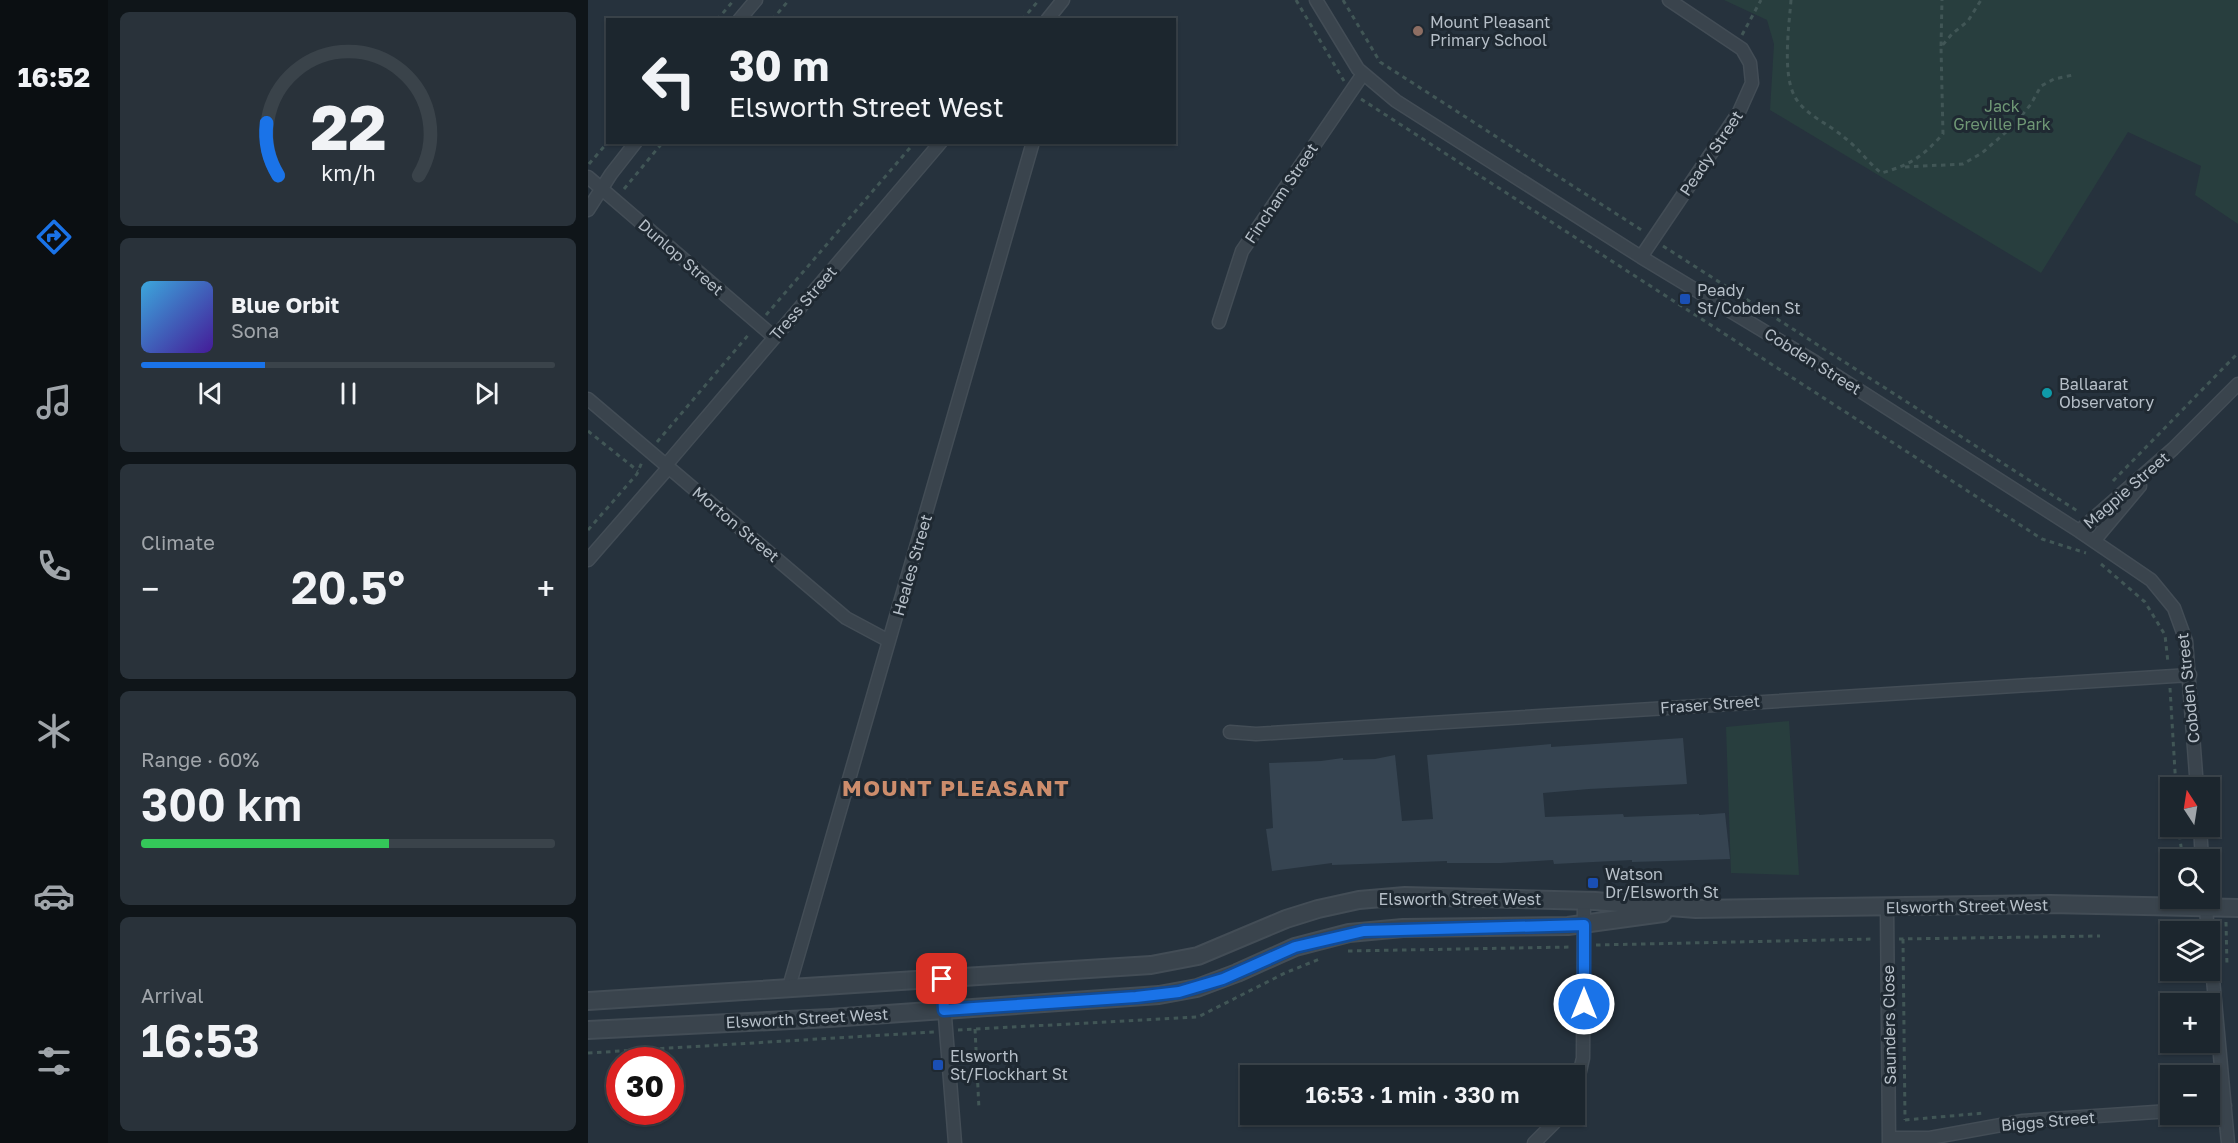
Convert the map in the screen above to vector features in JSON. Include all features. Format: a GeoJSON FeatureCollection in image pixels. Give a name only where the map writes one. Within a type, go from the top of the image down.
{"type":"FeatureCollection","features":[{"type":"Feature","properties":{"kind":"street"},"geometry":{"type":"LineString","coordinates":[[741,18],[756,0]]}},
{"type":"Feature","properties":{"kind":"street"},"geometry":{"type":"LineString","coordinates":[[1049,18],[1063,0]]}},
{"type":"Feature","properties":{"kind":"street","name":"Cobden Street"},"geometry":{"type":"LineString","coordinates":[[1316,0],[1353,64],[1396,100],[1641,256],[1768,332],[2079,531],[2151,580],[2168,600],[2184,630],[2190,675],[2196,777]]}},
{"type":"Feature","properties":{"kind":"street"},"geometry":{"type":"LineString","coordinates":[[1669,0],[1737,44]]}},
{"type":"Feature","properties":{"kind":"street","name":"Peady Street"},"geometry":{"type":"LineString","coordinates":[[1641,256],[1748,95],[1752,83],[1752,69],[1748,57],[1737,44]]}},
{"type":"Feature","properties":{"kind":"street","name":"Fincham Street"},"geometry":{"type":"LineString","coordinates":[[1219,322],[1242,251],[1363,74]]}},
{"type":"Feature","properties":{"kind":"street"},"geometry":{"type":"LineString","coordinates":[[588,210],[611,174],[634,144]]}},
{"type":"Feature","properties":{"kind":"street","name":"Tress Street"},"geometry":{"type":"LineString","coordinates":[[588,560],[939,144]]}},
{"type":"Feature","properties":{"kind":"street","name":"Heales Street"},"geometry":{"type":"LineString","coordinates":[[789,987],[1032,144]]}},
{"type":"Feature","properties":{"kind":"street","name":"Dunlop Street"},"geometry":{"type":"LineString","coordinates":[[588,177],[774,337]]}},
{"type":"Feature","properties":{"kind":"street","name":"Magpie Street"},"geometry":{"type":"LineString","coordinates":[[2079,531],[2173,449],[2238,384]]}},
{"type":"Feature","properties":{"kind":"street","name":"Morton Street"},"geometry":{"type":"LineString","coordinates":[[588,399],[846,618],[889,640]]}},
{"type":"Feature","properties":{"kind":"street","name":"Magpie Street"},"geometry":{"type":"LineString","coordinates":[[2094,541],[2173,449]]}},
{"type":"Feature","properties":{"kind":"street","name":"Fraser Street"},"geometry":{"type":"LineString","coordinates":[[1230,732],[1256,734],[2190,675]]}},
{"type":"Feature","properties":{"kind":"street","name":"Elsworth Street West"},"geometry":{"type":"LineString","coordinates":[[588,1001],[1164,963],[1212,951],[1301,914],[1359,900],[1432,895],[1584,900],[1696,909],[2160,903]]}},
{"type":"Feature","properties":{"kind":"street"},"geometry":{"type":"LineString","coordinates":[[1581,1065],[1583,1058],[1578,948],[1584,925],[1584,900]]}},
{"type":"Feature","properties":{"kind":"street","name":"Elsworth Street West"},"geometry":{"type":"LineString","coordinates":[[2220,905],[2238,908]]}},
{"type":"Feature","properties":{"kind":"street","name":"Saunders Close"},"geometry":{"type":"LineString","coordinates":[[1887,907],[1889,1141]]}},
{"type":"Feature","properties":{"kind":"street","name":"Elsworth Street West"},"geometry":{"type":"LineString","coordinates":[[588,1030],[1136,997],[1179,992],[1223,979],[1295,947],[1364,931],[1584,925],[1696,909]]}},
{"type":"Feature","properties":{"kind":"street"},"geometry":{"type":"LineString","coordinates":[[942,979],[955,1143]]}},
{"type":"Feature","properties":{"kind":"street"},"geometry":{"type":"LineString","coordinates":[[2213,981],[2228,1143]]}},
{"type":"Feature","properties":{"kind":"street"},"geometry":{"type":"LineString","coordinates":[[2220,1106],[2225,1106]]}},
{"type":"Feature","properties":{"kind":"street","name":"Biggs Street"},"geometry":{"type":"LineString","coordinates":[[1889,1141],[1936,1137],[2023,1121],[2160,1112]]}},
{"type":"Feature","properties":{"kind":"street"},"geometry":{"type":"LineString","coordinates":[[1534,1143],[1549,1139],[1557,1125]]}},
{"type":"Feature","properties":{"kind":"path"},"geometry":{"type":"LineString","coordinates":[[719,18],[734,0]]}},
{"type":"Feature","properties":{"kind":"path"},"geometry":{"type":"LineString","coordinates":[[774,18],[789,0]]}},
{"type":"Feature","properties":{"kind":"path"},"geometry":{"type":"LineString","coordinates":[[1025,18],[1040,0]]}},
{"type":"Feature","properties":{"kind":"path"},"geometry":{"type":"LineString","coordinates":[[1296,0],[1344,82],[1362,100],[2042,539],[2091,556]]}},
{"type":"Feature","properties":{"kind":"path"},"geometry":{"type":"LineString","coordinates":[[1343,0],[1380,62],[2082,514]]}},
{"type":"Feature","properties":{"kind":"path"},"geometry":{"type":"LineString","coordinates":[[1737,44],[1761,0]]}},
{"type":"Feature","properties":{"kind":"path"},"geometry":{"type":"LineString","coordinates":[[1791,0],[1787,65],[1794,96],[1812,115],[1848,140],[1863,158],[1881,173],[1903,167],[1963,164],[1983,153],[2014,125],[2031,104],[2041,86],[2054,79],[2073,75]]}},
{"type":"Feature","properties":{"kind":"path"},"geometry":{"type":"LineString","coordinates":[[1903,167],[1925,154],[1943,134],[1942,0]]}},
{"type":"Feature","properties":{"kind":"path"},"geometry":{"type":"LineString","coordinates":[[1941,47],[1968,21],[1981,0]]}},
{"type":"Feature","properties":{"kind":"path"},"geometry":{"type":"LineString","coordinates":[[588,165],[606,144]]}},
{"type":"Feature","properties":{"kind":"path"},"geometry":{"type":"LineString","coordinates":[[615,200],[661,144]]}},
{"type":"Feature","properties":{"kind":"path"},"geometry":{"type":"LineString","coordinates":[[588,530],[638,471],[650,451],[913,144]]}},
{"type":"Feature","properties":{"kind":"path"},"geometry":{"type":"LineString","coordinates":[[2106,489],[2238,353]]}},
{"type":"Feature","properties":{"kind":"path"},"geometry":{"type":"LineString","coordinates":[[588,431],[638,471]]}},
{"type":"Feature","properties":{"kind":"path"},"geometry":{"type":"LineString","coordinates":[[2100,564],[2145,602],[2165,635],[2175,777]]}},
{"type":"Feature","properties":{"kind":"path"},"geometry":{"type":"LineString","coordinates":[[1338,951],[2100,936]]}},
{"type":"Feature","properties":{"kind":"path"},"geometry":{"type":"LineString","coordinates":[[1903,939],[1905,1120]]}},
{"type":"Feature","properties":{"kind":"path"},"geometry":{"type":"LineString","coordinates":[[1570,945],[1578,948]]}},
{"type":"Feature","properties":{"kind":"path"},"geometry":{"type":"LineString","coordinates":[[588,1053],[1197,1017],[1285,973],[1327,955]]}},
{"type":"Feature","properties":{"kind":"path"},"geometry":{"type":"LineString","coordinates":[[975,1029],[979,1109]]}},
{"type":"Feature","properties":{"kind":"green space","name":"Jack Greville Park"},"geometry":{"type":"Polygon","coordinates":[[[1724,0],[2238,0],[2238,224],[2195,195],[2201,166],[2128,132],[2041,273],[1770,110],[1774,44],[1767,20],[1724,0]]]}},
{"type":"Feature","properties":{"kind":"green space"},"geometry":{"type":"Polygon","coordinates":[[[1789,721],[1799,875],[1731,873],[1726,727],[1789,721]]]}},
{"type":"Feature","properties":{"kind":"building"},"geometry":{"type":"Polygon","coordinates":[[[1683,738],[1687,784],[1543,793],[1545,817],[1725,813],[1730,859],[1554,864],[1553,860],[1501,863],[1447,863],[1447,861],[1332,865],[1332,863],[1272,871],[1266,829],[1273,828],[1269,763],[1343,758],[1343,760],[1375,759],[1395,755],[1402,821],[1433,819],[1427,755],[1551,744],[1551,747],[1683,738]]]}},
{"type":"Feature","properties":{"kind":"place","name":"Mount Pleasant Primary School"},"geometry":{"type":"Point","coordinates":[1418,31]}},
{"type":"Feature","properties":{"kind":"place","name":"Peady St/Cobden St"},"geometry":{"type":"Point","coordinates":[1685,299]}},
{"type":"Feature","properties":{"kind":"place","name":"Ballaarat Observatory"},"geometry":{"type":"Point","coordinates":[2047,393]}},
{"type":"Feature","properties":{"kind":"place","name":"Watson Dr/Elsworth St"},"geometry":{"type":"Point","coordinates":[1593,883]}},
{"type":"Feature","properties":{"kind":"place","name":"Elsworth St/Flockhart St"},"geometry":{"type":"Point","coordinates":[938,1065]}},
{"type":"Feature","properties":{"kind":"district","name":"MOUNT PLEASANT"},"geometry":{"type":"Point","coordinates":[956,788]}},
{"type":"Feature","properties":{"kind":"route"},"geometry":{"type":"LineString","coordinates":[[942,979],[944,1010],[1136,997],[1179,992],[1197,987],[1223,979],[1295,947],[1348,933],[1403,928],[1584,925],[1584,1004]]}}]}
